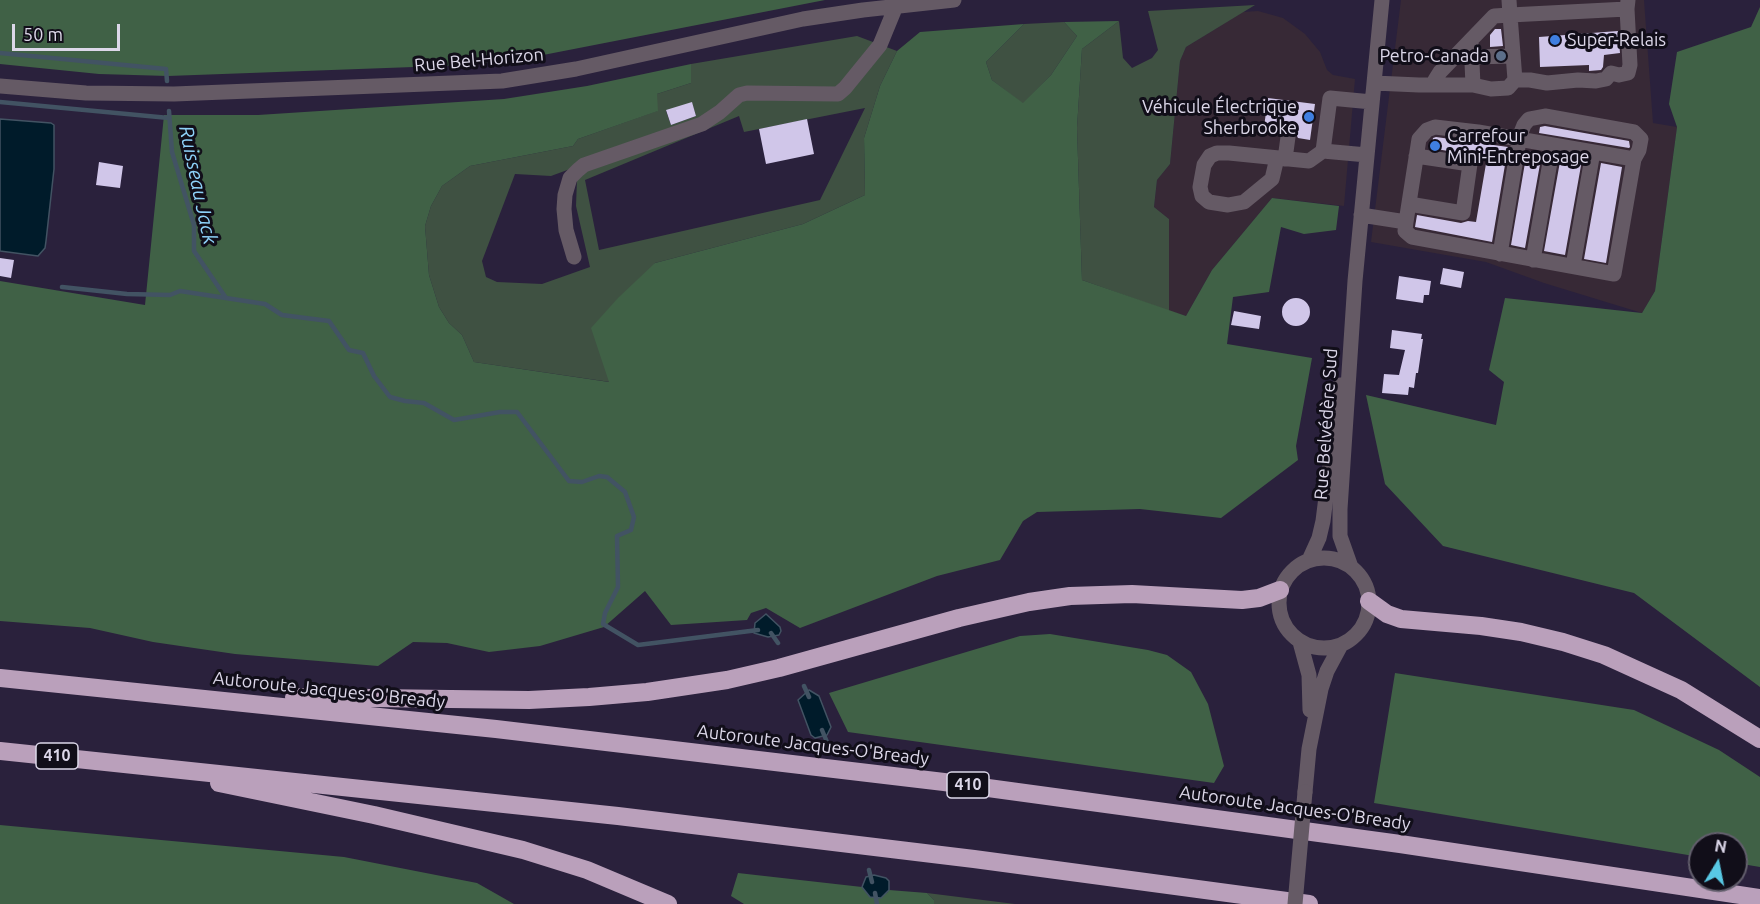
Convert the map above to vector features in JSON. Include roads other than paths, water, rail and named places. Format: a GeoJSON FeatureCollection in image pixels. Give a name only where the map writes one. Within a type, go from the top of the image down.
{"type":"FeatureCollection","features":[{"type":"Feature","properties":{"kind":"highway"},"geometry":{"type":"LineString","coordinates":[[174,695],[515,700],[623,694],[694,685],[766,671],[939,623],[1029,602],[1070,596],[1132,594],[1242,600],[1259,598],[1280,590]]}},
{"type":"Feature","properties":{"kind":"highway"},"geometry":{"type":"LineString","coordinates":[[1369,601],[1387,614],[1401,619],[1521,632],[1604,655],[1681,690],[1760,739]]}},
{"type":"Feature","properties":{"kind":"highway","name":"Autoroute Jacques-O'Bready"},"geometry":{"type":"LineString","coordinates":[[0,678],[561,736],[977,786],[1400,844],[1760,898]]}},
{"type":"Feature","properties":{"kind":"highway","name":"410"},"geometry":{"type":"LineString","coordinates":[[0,751],[463,798],[757,832],[1309,904]]}},
{"type":"Feature","properties":{"kind":"highway"},"geometry":{"type":"LineString","coordinates":[[114,762],[374,815],[516,848],[587,870],[668,904]]}},
{"type":"Feature","properties":{"kind":"street","name":"Rue Bel-Horizon"},"geometry":{"type":"LineString","coordinates":[[0,86],[75,92],[174,94],[502,81],[576,69],[803,19],[954,0]]}},
{"type":"Feature","properties":{"kind":"street","name":"Rue Belvédère Sud"},"geometry":{"type":"LineString","coordinates":[[1309,560],[1319,538],[1324,515],[1354,281],[1382,0]]}},
{"type":"Feature","properties":{"kind":"street"},"geometry":{"type":"LineString","coordinates":[[1374,82],[1434,85],[1473,85],[1491,89],[1508,88],[1522,80],[1547,83],[1602,80],[1611,73],[1622,75],[1629,71],[1630,60],[1627,4],[1510,8],[1494,16],[1440,72],[1434,85]]}},
{"type":"Feature","properties":{"kind":"street"},"geometry":{"type":"LineString","coordinates":[[574,257],[566,230],[564,202],[570,178],[584,165],[702,124],[739,95],[747,93],[838,94],[880,45],[896,6]]}},
{"type":"Feature","properties":{"kind":"street"},"geometry":{"type":"LineString","coordinates":[[1510,8],[1513,56],[1522,80]]}},
{"type":"Feature","properties":{"kind":"street"},"geometry":{"type":"LineString","coordinates":[[1471,41],[1473,85]]}},
{"type":"Feature","properties":{"kind":"street"},"geometry":{"type":"LineString","coordinates":[[1472,57],[1513,56]]}},
{"type":"Feature","properties":{"kind":"street"},"geometry":{"type":"LineString","coordinates":[[1323,151],[1326,93],[1372,102]]}},
{"type":"Feature","properties":{"kind":"street"},"geometry":{"type":"LineString","coordinates":[[1500,254],[1520,139],[1522,129],[1529,119],[1540,116],[1556,118],[1636,133],[1640,137],[1614,274],[1500,254],[1412,237],[1405,231],[1406,222],[1416,156],[1421,135],[1427,130],[1435,127],[1478,132],[1520,139],[1634,159]]}},
{"type":"Feature","properties":{"kind":"street"},"geometry":{"type":"LineString","coordinates":[[1288,137],[1281,158],[1269,182],[1244,202],[1232,206],[1209,202],[1202,196],[1200,187],[1204,165],[1213,154],[1224,152],[1281,158],[1309,161],[1323,151],[1367,155]]}},
{"type":"Feature","properties":{"kind":"street"},"geometry":{"type":"LineString","coordinates":[[1533,260],[1554,145]]}},
{"type":"Feature","properties":{"kind":"street"},"geometry":{"type":"LineString","coordinates":[[1573,266],[1593,152]]}},
{"type":"Feature","properties":{"kind":"street"},"geometry":{"type":"LineString","coordinates":[[1409,204],[1463,213],[1470,165],[1416,156]]}},
{"type":"Feature","properties":{"kind":"street"},"geometry":{"type":"LineString","coordinates":[[1361,215],[1406,222]]}},
{"type":"Feature","properties":{"kind":"street","name":"Rue Belvédère Sud"},"geometry":{"type":"LineString","coordinates":[[1351,567],[1342,543],[1340,520],[1354,281]]}},
{"type":"Feature","properties":{"kind":"street"},"geometry":{"type":"LineString","coordinates":[[1330,559],[1341,561],[1351,567],[1364,582],[1369,601],[1363,625],[1354,637],[1341,645],[1320,648],[1300,642],[1288,631],[1280,616],[1278,601],[1280,590],[1291,572],[1309,560],[1330,559]]}},
{"type":"Feature","properties":{"kind":"street"},"geometry":{"type":"LineString","coordinates":[[1300,642],[1310,682],[1310,749]]}},
{"type":"Feature","properties":{"kind":"street"},"geometry":{"type":"LineString","coordinates":[[1295,904],[1310,749],[1323,681],[1341,645]]}},
{"type":"Feature","properties":{"kind":"water"},"geometry":{"type":"Polygon","coordinates":[[[0,119],[54,125],[54,169],[46,241],[45,248],[38,256],[0,251],[0,119]]]}},
{"type":"Feature","properties":{"kind":"water"},"geometry":{"type":"Polygon","coordinates":[[[766,614],[780,627],[779,635],[768,637],[754,633],[755,623],[766,614]]]}},
{"type":"Feature","properties":{"kind":"water"},"geometry":{"type":"Polygon","coordinates":[[[809,690],[819,696],[831,727],[827,735],[815,738],[811,735],[798,700],[809,690]]]}},
{"type":"Feature","properties":{"kind":"water"},"geometry":{"type":"Polygon","coordinates":[[[874,875],[889,881],[889,890],[881,898],[870,897],[862,887],[866,877],[874,875]]]}},
{"type":"Feature","properties":{"kind":"waterway","name":"Ruisseau Jack"},"geometry":{"type":"LineString","coordinates":[[0,53],[166,69],[167,81]]}},
{"type":"Feature","properties":{"kind":"waterway"},"geometry":{"type":"LineString","coordinates":[[0,102],[169,118]]}},
{"type":"Feature","properties":{"kind":"waterway","name":"Ruisseau Jack"},"geometry":{"type":"LineString","coordinates":[[169,111],[172,152],[194,225],[194,251],[226,298]]}},
{"type":"Feature","properties":{"kind":"waterway","name":"Ruisseau Jack"},"geometry":{"type":"LineString","coordinates":[[62,287],[127,294],[170,295],[180,291],[265,304],[282,315],[329,321],[349,350],[363,353],[374,376],[390,397],[424,403],[454,420],[500,412],[517,412],[569,481],[582,482],[599,476],[607,477],[625,492],[634,517],[631,530],[617,536],[618,587],[605,613],[603,624],[638,645],[758,630]]}},
{"type":"Feature","properties":{"kind":"waterway","name":"Ruisseau Jack"},"geometry":{"type":"LineString","coordinates":[[771,633],[778,643]]}},
{"type":"Feature","properties":{"kind":"waterway","name":"Ruisseau Jack"},"geometry":{"type":"LineString","coordinates":[[804,686],[809,697]]}},
{"type":"Feature","properties":{"kind":"waterway","name":"Ruisseau Jack"},"geometry":{"type":"LineString","coordinates":[[822,730],[827,742]]}},
{"type":"Feature","properties":{"kind":"waterway","name":"Ruisseau Jack"},"geometry":{"type":"LineString","coordinates":[[869,870],[872,882]]}},
{"type":"Feature","properties":{"kind":"waterway","name":"Ruisseau Jack"},"geometry":{"type":"LineString","coordinates":[[875,893],[877,904]]}},
{"type":"Feature","properties":{"kind":"place","name":"Super-Relais"},"geometry":{"type":"Point","coordinates":[1555,40]}},
{"type":"Feature","properties":{"kind":"place","name":"Petro-Canada"},"geometry":{"type":"Point","coordinates":[1501,56]}},
{"type":"Feature","properties":{"kind":"place","name":"Véhicule Électrique Sherbrooke"},"geometry":{"type":"Point","coordinates":[1309,117]}},
{"type":"Feature","properties":{"kind":"place","name":"Carrefour Mini-Entreposage"},"geometry":{"type":"Point","coordinates":[1435,146]}}]}
